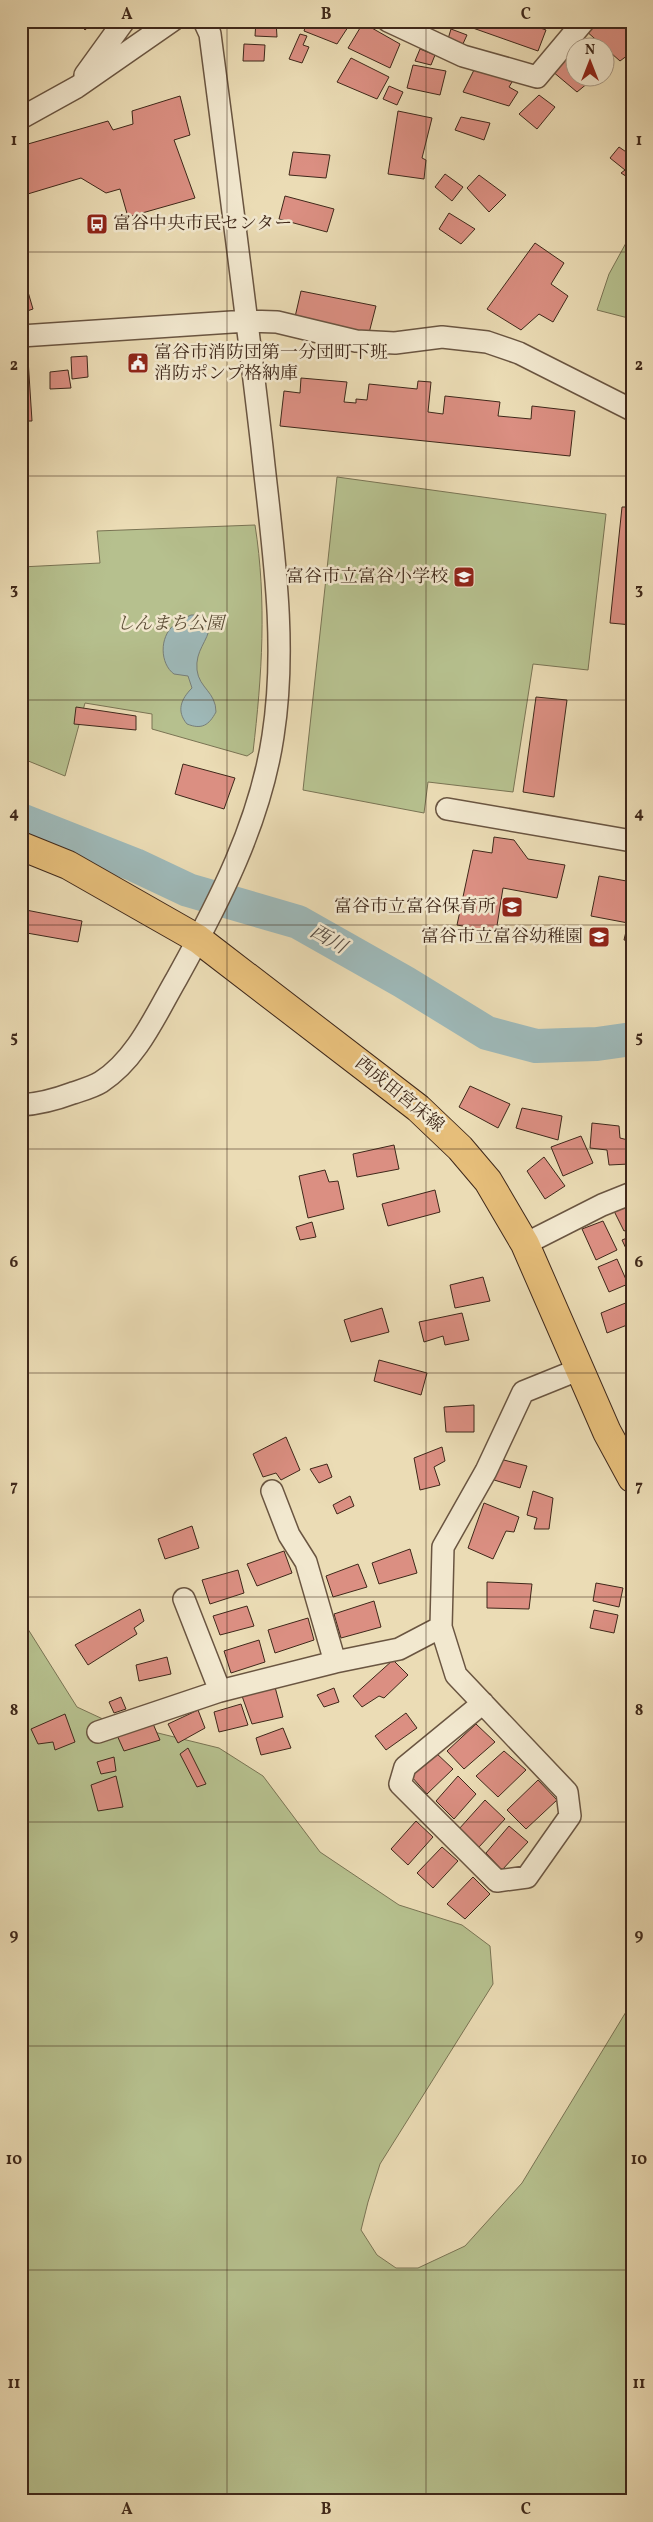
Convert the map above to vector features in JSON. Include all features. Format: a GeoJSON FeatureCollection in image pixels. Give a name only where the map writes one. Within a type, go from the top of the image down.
{"type":"FeatureCollection","features":[{"type":"Feature","properties":{"kind":"main road","name":"西成田宮床線"},"geometry":{"type":"LineString","coordinates":[[21,846],[68,865],[203,929],[418,1108],[460,1148],[488,1181],[525,1244],[607,1432],[632,1478]]}},
{"type":"Feature","properties":{"kind":"street"},"geometry":{"type":"LineString","coordinates":[[77,88],[124,21]]}},
{"type":"Feature","properties":{"kind":"street"},"geometry":{"type":"LineString","coordinates":[[21,118],[77,88],[172,21]]}},
{"type":"Feature","properties":{"kind":"street"},"geometry":{"type":"LineString","coordinates":[[21,1105],[62,1097],[100,1083],[125,1062],[147,1029],[203,929],[232,871],[249,829],[264,779],[274,736],[278,671],[279,599],[247,321],[210,34],[204,21]]}},
{"type":"Feature","properties":{"kind":"street"},"geometry":{"type":"LineString","coordinates":[[388,21],[463,56],[537,77],[584,21]]}},
{"type":"Feature","properties":{"kind":"street"},"geometry":{"type":"LineString","coordinates":[[21,336],[247,321],[277,322],[356,341],[396,343],[442,336],[487,342],[519,353],[632,410]]}},
{"type":"Feature","properties":{"kind":"street"},"geometry":{"type":"LineString","coordinates":[[447,809],[632,842]]}},
{"type":"Feature","properties":{"kind":"street"},"geometry":{"type":"LineString","coordinates":[[525,1244],[602,1205],[632,1193]]}},
{"type":"Feature","properties":{"kind":"street"},"geometry":{"type":"LineString","coordinates":[[483,1703],[405,1767],[400,1784],[497,1881],[527,1878],[570,1816],[567,1792],[483,1703],[456,1675],[441,1627],[443,1547],[486,1471],[523,1392],[580,1369]]}},
{"type":"Feature","properties":{"kind":"street"},"geometry":{"type":"LineString","coordinates":[[272,1491],[289,1535],[306,1562],[335,1662]]}},
{"type":"Feature","properties":{"kind":"street"},"geometry":{"type":"LineString","coordinates":[[184,1599],[220,1692]]}},
{"type":"Feature","properties":{"kind":"street"},"geometry":{"type":"LineString","coordinates":[[98,1732],[220,1692],[335,1662],[399,1648],[441,1627]]}},
{"type":"Feature","properties":{"kind":"green space"},"geometry":{"type":"Polygon","coordinates":[[[632,232],[632,271],[626,281],[632,285],[632,319],[597,310],[609,274],[632,232]]]}},
{"type":"Feature","properties":{"kind":"green space"},"geometry":{"type":"Polygon","coordinates":[[[337,477],[606,514],[588,670],[533,664],[513,792],[428,782],[424,813],[303,790],[337,477]]]}},
{"type":"Feature","properties":{"kind":"green space","name":"しんまち公園"},"geometry":{"type":"Polygon","coordinates":[[[255,525],[261,582],[262,638],[253,752],[247,756],[152,729],[152,714],[85,703],[65,776],[21,758],[21,567],[100,563],[97,531],[255,525]]]}},
{"type":"Feature","properties":{"kind":"green space"},"geometry":{"type":"Polygon","coordinates":[[[21,1622],[26,1626],[77,1707],[105,1720],[219,1748],[263,1776],[320,1852],[399,1905],[462,1925],[490,1946],[493,1984],[380,2164],[368,2202],[361,2230],[377,2255],[396,2268],[418,2268],[465,2246],[522,2183],[632,2002],[632,2501],[21,2501],[21,1622]]]}},
{"type":"Feature","properties":{"kind":"water"},"geometry":{"type":"Polygon","coordinates":[[[191,615],[203,615],[210,625],[198,657],[197,670],[198,676],[211,695],[216,712],[208,723],[201,726],[187,724],[184,719],[181,705],[185,696],[192,688],[188,676],[174,674],[169,670],[163,650],[169,630],[178,622],[191,615]]]}},
{"type":"Feature","properties":{"kind":"building"},"geometry":{"type":"Polygon","coordinates":[[[77,21],[95,21],[85,30],[77,21]]]}},
{"type":"Feature","properties":{"kind":"building"},"geometry":{"type":"Polygon","coordinates":[[[256,21],[276,21],[277,37],[255,36],[256,21]]]}},
{"type":"Feature","properties":{"kind":"building"},"geometry":{"type":"Polygon","coordinates":[[[307,21],[352,21],[337,44],[304,31],[307,21]]]}},
{"type":"Feature","properties":{"kind":"building"},"geometry":{"type":"Polygon","coordinates":[[[453,21],[467,21],[465,26],[453,21]]]}},
{"type":"Feature","properties":{"kind":"building"},"geometry":{"type":"Polygon","coordinates":[[[472,21],[521,21],[546,30],[538,51],[470,27],[472,21]]]}},
{"type":"Feature","properties":{"kind":"building"},"geometry":{"type":"Polygon","coordinates":[[[595,21],[622,21],[632,32],[632,52],[620,61],[616,57],[616,38],[594,38],[585,30],[595,21]]]}},
{"type":"Feature","properties":{"kind":"building"},"geometry":{"type":"Polygon","coordinates":[[[363,23],[400,44],[390,68],[348,48],[363,23]]]}},
{"type":"Feature","properties":{"kind":"building"},"geometry":{"type":"Polygon","coordinates":[[[451,29],[467,35],[462,46],[448,39],[451,29]]]}},
{"type":"Feature","properties":{"kind":"building"},"geometry":{"type":"Polygon","coordinates":[[[300,34],[307,36],[303,45],[309,47],[302,63],[289,59],[300,34]]]}},
{"type":"Feature","properties":{"kind":"building"},"geometry":{"type":"Polygon","coordinates":[[[244,44],[265,45],[264,61],[243,61],[244,44]]]}},
{"type":"Feature","properties":{"kind":"building"},"geometry":{"type":"Polygon","coordinates":[[[420,49],[435,55],[431,65],[415,61],[420,49]]]}},
{"type":"Feature","properties":{"kind":"building"},"geometry":{"type":"Polygon","coordinates":[[[566,56],[566,83],[552,71],[566,56]]]}},
{"type":"Feature","properties":{"kind":"building"},"geometry":{"type":"Polygon","coordinates":[[[351,58],[389,77],[377,99],[337,82],[351,58]]]}},
{"type":"Feature","properties":{"kind":"building"},"geometry":{"type":"Polygon","coordinates":[[[413,65],[446,71],[440,95],[407,88],[413,65]]]}},
{"type":"Feature","properties":{"kind":"building"},"geometry":{"type":"Polygon","coordinates":[[[475,68],[512,82],[509,87],[518,92],[509,106],[463,92],[475,68]]]}},
{"type":"Feature","properties":{"kind":"building"},"geometry":{"type":"Polygon","coordinates":[[[389,86],[403,92],[397,105],[383,99],[389,86]]]}},
{"type":"Feature","properties":{"kind":"building"},"geometry":{"type":"Polygon","coordinates":[[[572,88],[582,88],[577,92],[572,88]]]}},
{"type":"Feature","properties":{"kind":"building"},"geometry":{"type":"Polygon","coordinates":[[[539,95],[555,107],[537,129],[519,114],[539,95]]]}},
{"type":"Feature","properties":{"kind":"building"},"geometry":{"type":"Polygon","coordinates":[[[180,96],[190,135],[174,140],[195,198],[128,217],[120,189],[106,193],[81,178],[21,196],[21,146],[108,121],[113,130],[133,124],[132,111],[180,96]]]}},
{"type":"Feature","properties":{"kind":"building"},"geometry":{"type":"Polygon","coordinates":[[[398,111],[432,118],[422,158],[426,160],[424,179],[388,174],[398,111]]]}},
{"type":"Feature","properties":{"kind":"building"},"geometry":{"type":"Polygon","coordinates":[[[461,117],[490,123],[484,140],[455,130],[461,117]]]}},
{"type":"Feature","properties":{"kind":"building"},"geometry":{"type":"Polygon","coordinates":[[[619,147],[632,156],[632,180],[621,173],[625,170],[610,158],[619,147]]]}},
{"type":"Feature","properties":{"kind":"building"},"geometry":{"type":"Polygon","coordinates":[[[293,152],[330,155],[326,178],[289,175],[293,152]]]}},
{"type":"Feature","properties":{"kind":"building"},"geometry":{"type":"Polygon","coordinates":[[[445,174],[463,187],[452,201],[435,187],[445,174]]]}},
{"type":"Feature","properties":{"kind":"building"},"geometry":{"type":"Polygon","coordinates":[[[479,175],[506,195],[489,212],[467,188],[479,175]]]}},
{"type":"Feature","properties":{"kind":"building"},"geometry":{"type":"Polygon","coordinates":[[[285,196],[334,209],[327,232],[279,219],[285,196]]]}},
{"type":"Feature","properties":{"kind":"building"},"geometry":{"type":"Polygon","coordinates":[[[449,213],[475,229],[461,244],[439,229],[449,213]]]}},
{"type":"Feature","properties":{"kind":"building"},"geometry":{"type":"Polygon","coordinates":[[[535,243],[564,263],[551,284],[568,296],[553,322],[539,314],[521,330],[487,309],[535,243]]]}},
{"type":"Feature","properties":{"kind":"building"},"geometry":{"type":"Polygon","coordinates":[[[21,268],[33,309],[21,313],[21,268]]]}},
{"type":"Feature","properties":{"kind":"building"},"geometry":{"type":"Polygon","coordinates":[[[301,291],[376,306],[369,333],[295,317],[301,291]]]}},
{"type":"Feature","properties":{"kind":"building"},"geometry":{"type":"Polygon","coordinates":[[[87,356],[88,377],[72,379],[71,357],[87,356]]]}},
{"type":"Feature","properties":{"kind":"building"},"geometry":{"type":"Polygon","coordinates":[[[28,359],[32,421],[21,421],[21,360],[28,359]]]}},
{"type":"Feature","properties":{"kind":"building"},"geometry":{"type":"Polygon","coordinates":[[[68,370],[71,388],[50,389],[50,372],[68,370]]]}},
{"type":"Feature","properties":{"kind":"building"},"geometry":{"type":"Polygon","coordinates":[[[301,378],[347,382],[344,402],[356,403],[356,399],[367,400],[369,384],[417,389],[418,381],[431,382],[428,412],[443,414],[445,396],[500,402],[498,416],[531,419],[532,406],[575,411],[570,456],[280,426],[284,391],[300,393],[301,378]]]}},
{"type":"Feature","properties":{"kind":"building"},"geometry":{"type":"Polygon","coordinates":[[[631,491],[632,625],[610,623],[622,507],[629,507],[631,491]]]}},
{"type":"Feature","properties":{"kind":"building"},"geometry":{"type":"Polygon","coordinates":[[[536,697],[567,700],[554,797],[523,792],[536,697]]]}},
{"type":"Feature","properties":{"kind":"building"},"geometry":{"type":"Polygon","coordinates":[[[76,707],[136,716],[136,730],[74,724],[76,707]]]}},
{"type":"Feature","properties":{"kind":"building"},"geometry":{"type":"Polygon","coordinates":[[[183,764],[235,778],[224,809],[175,794],[183,764]]]}},
{"type":"Feature","properties":{"kind":"building"},"geometry":{"type":"Polygon","coordinates":[[[494,837],[514,840],[528,859],[565,865],[557,898],[503,888],[496,932],[457,925],[473,850],[492,853],[494,837]]]}},
{"type":"Feature","properties":{"kind":"building"},"geometry":{"type":"Polygon","coordinates":[[[599,876],[632,882],[632,941],[624,940],[628,923],[591,916],[599,876]]]}},
{"type":"Feature","properties":{"kind":"building"},"geometry":{"type":"Polygon","coordinates":[[[26,910],[82,921],[78,942],[21,932],[26,910]]]}},
{"type":"Feature","properties":{"kind":"building"},"geometry":{"type":"Polygon","coordinates":[[[470,1086],[510,1104],[498,1128],[459,1107],[470,1086]]]}},
{"type":"Feature","properties":{"kind":"building"},"geometry":{"type":"Polygon","coordinates":[[[522,1108],[562,1116],[558,1140],[516,1128],[522,1108]]]}},
{"type":"Feature","properties":{"kind":"building"},"geometry":{"type":"Polygon","coordinates":[[[592,1123],[619,1126],[620,1138],[628,1140],[629,1164],[609,1165],[607,1150],[590,1148],[592,1123]]]}},
{"type":"Feature","properties":{"kind":"building"},"geometry":{"type":"Polygon","coordinates":[[[581,1136],[593,1163],[563,1176],[551,1147],[581,1136]]]}},
{"type":"Feature","properties":{"kind":"building"},"geometry":{"type":"Polygon","coordinates":[[[394,1145],[399,1169],[357,1177],[353,1154],[394,1145]]]}},
{"type":"Feature","properties":{"kind":"building"},"geometry":{"type":"Polygon","coordinates":[[[544,1157],[565,1186],[545,1199],[527,1171],[544,1157]]]}},
{"type":"Feature","properties":{"kind":"building"},"geometry":{"type":"Polygon","coordinates":[[[325,1170],[329,1182],[338,1181],[344,1209],[308,1218],[299,1176],[325,1170]]]}},
{"type":"Feature","properties":{"kind":"building"},"geometry":{"type":"Polygon","coordinates":[[[435,1190],[440,1212],[388,1226],[382,1204],[435,1190]]]}},
{"type":"Feature","properties":{"kind":"building"},"geometry":{"type":"Polygon","coordinates":[[[632,1205],[632,1228],[624,1231],[614,1211],[632,1205]]]}},
{"type":"Feature","properties":{"kind":"building"},"geometry":{"type":"Polygon","coordinates":[[[603,1221],[617,1250],[596,1260],[582,1229],[603,1221]]]}},
{"type":"Feature","properties":{"kind":"building"},"geometry":{"type":"Polygon","coordinates":[[[312,1222],[316,1237],[300,1240],[296,1227],[312,1222]]]}},
{"type":"Feature","properties":{"kind":"building"},"geometry":{"type":"Polygon","coordinates":[[[632,1236],[632,1256],[630,1257],[622,1240],[632,1236]]]}},
{"type":"Feature","properties":{"kind":"building"},"geometry":{"type":"Polygon","coordinates":[[[617,1259],[628,1284],[609,1292],[598,1267],[617,1259]]]}},
{"type":"Feature","properties":{"kind":"building"},"geometry":{"type":"Polygon","coordinates":[[[483,1277],[490,1301],[455,1308],[450,1285],[483,1277]]]}},
{"type":"Feature","properties":{"kind":"building"},"geometry":{"type":"Polygon","coordinates":[[[628,1302],[632,1310],[632,1323],[607,1333],[601,1313],[628,1302]]]}},
{"type":"Feature","properties":{"kind":"building"},"geometry":{"type":"Polygon","coordinates":[[[382,1308],[389,1332],[351,1342],[344,1320],[382,1308]]]}},
{"type":"Feature","properties":{"kind":"building"},"geometry":{"type":"Polygon","coordinates":[[[462,1313],[469,1340],[445,1345],[443,1336],[424,1342],[419,1322],[462,1313]]]}},
{"type":"Feature","properties":{"kind":"building"},"geometry":{"type":"Polygon","coordinates":[[[379,1360],[427,1373],[421,1395],[374,1381],[379,1360]]]}},
{"type":"Feature","properties":{"kind":"building"},"geometry":{"type":"Polygon","coordinates":[[[474,1405],[474,1432],[446,1432],[444,1407],[474,1405]]]}},
{"type":"Feature","properties":{"kind":"building"},"geometry":{"type":"Polygon","coordinates":[[[286,1437],[300,1470],[281,1480],[276,1473],[263,1477],[253,1454],[286,1437]]]}},
{"type":"Feature","properties":{"kind":"building"},"geometry":{"type":"Polygon","coordinates":[[[442,1447],[445,1461],[434,1467],[440,1485],[420,1490],[414,1458],[442,1447]]]}},
{"type":"Feature","properties":{"kind":"building"},"geometry":{"type":"Polygon","coordinates":[[[500,1459],[527,1466],[520,1488],[491,1479],[500,1459]]]}},
{"type":"Feature","properties":{"kind":"building"},"geometry":{"type":"Polygon","coordinates":[[[327,1464],[332,1477],[319,1483],[310,1469],[327,1464]]]}},
{"type":"Feature","properties":{"kind":"building"},"geometry":{"type":"Polygon","coordinates":[[[533,1491],[553,1498],[549,1529],[534,1529],[537,1518],[527,1515],[533,1491]]]}},
{"type":"Feature","properties":{"kind":"building"},"geometry":{"type":"Polygon","coordinates":[[[350,1496],[354,1506],[337,1514],[333,1505],[350,1496]]]}},
{"type":"Feature","properties":{"kind":"building"},"geometry":{"type":"Polygon","coordinates":[[[484,1503],[519,1517],[514,1532],[506,1531],[493,1559],[468,1548],[484,1503]]]}},
{"type":"Feature","properties":{"kind":"building"},"geometry":{"type":"Polygon","coordinates":[[[192,1526],[199,1548],[165,1559],[158,1539],[192,1526]]]}},
{"type":"Feature","properties":{"kind":"building"},"geometry":{"type":"Polygon","coordinates":[[[410,1549],[417,1573],[379,1584],[372,1563],[410,1549]]]}},
{"type":"Feature","properties":{"kind":"building"},"geometry":{"type":"Polygon","coordinates":[[[284,1551],[292,1573],[257,1586],[247,1564],[284,1551]]]}},
{"type":"Feature","properties":{"kind":"building"},"geometry":{"type":"Polygon","coordinates":[[[358,1564],[367,1587],[333,1597],[326,1576],[358,1564]]]}},
{"type":"Feature","properties":{"kind":"building"},"geometry":{"type":"Polygon","coordinates":[[[238,1570],[244,1593],[210,1604],[202,1580],[238,1570]]]}},
{"type":"Feature","properties":{"kind":"building"},"geometry":{"type":"Polygon","coordinates":[[[487,1582],[532,1584],[529,1609],[487,1608],[487,1582]]]}},
{"type":"Feature","properties":{"kind":"building"},"geometry":{"type":"Polygon","coordinates":[[[596,1583],[623,1588],[619,1607],[593,1601],[596,1583]]]}},
{"type":"Feature","properties":{"kind":"building"},"geometry":{"type":"Polygon","coordinates":[[[374,1601],[381,1627],[341,1638],[334,1614],[374,1601]]]}},
{"type":"Feature","properties":{"kind":"building"},"geometry":{"type":"Polygon","coordinates":[[[247,1606],[254,1626],[220,1635],[213,1616],[247,1606]]]}},
{"type":"Feature","properties":{"kind":"building"},"geometry":{"type":"Polygon","coordinates":[[[140,1609],[144,1621],[134,1628],[137,1634],[88,1665],[75,1645],[140,1609]]]}},
{"type":"Feature","properties":{"kind":"building"},"geometry":{"type":"Polygon","coordinates":[[[594,1610],[618,1615],[614,1633],[590,1628],[594,1610]]]}},
{"type":"Feature","properties":{"kind":"building"},"geometry":{"type":"Polygon","coordinates":[[[308,1618],[314,1640],[275,1653],[268,1630],[308,1618]]]}},
{"type":"Feature","properties":{"kind":"building"},"geometry":{"type":"Polygon","coordinates":[[[259,1640],[265,1662],[231,1673],[224,1651],[259,1640]]]}},
{"type":"Feature","properties":{"kind":"building"},"geometry":{"type":"Polygon","coordinates":[[[167,1657],[171,1674],[139,1681],[136,1665],[167,1657]]]}},
{"type":"Feature","properties":{"kind":"building"},"geometry":{"type":"Polygon","coordinates":[[[393,1660],[408,1675],[384,1698],[379,1696],[362,1707],[353,1696],[393,1660]]]}},
{"type":"Feature","properties":{"kind":"building"},"geometry":{"type":"Polygon","coordinates":[[[275,1687],[283,1717],[252,1724],[242,1696],[275,1687]]]}},
{"type":"Feature","properties":{"kind":"building"},"geometry":{"type":"Polygon","coordinates":[[[334,1688],[339,1702],[324,1707],[317,1695],[334,1688]]]}},
{"type":"Feature","properties":{"kind":"building"},"geometry":{"type":"Polygon","coordinates":[[[121,1697],[126,1709],[114,1713],[109,1702],[121,1697]]]}},
{"type":"Feature","properties":{"kind":"building"},"geometry":{"type":"Polygon","coordinates":[[[241,1704],[248,1725],[219,1732],[214,1712],[241,1704]]]}},
{"type":"Feature","properties":{"kind":"building"},"geometry":{"type":"Polygon","coordinates":[[[198,1710],[205,1728],[178,1743],[168,1724],[198,1710]]]}},
{"type":"Feature","properties":{"kind":"building"},"geometry":{"type":"Polygon","coordinates":[[[406,1713],[417,1728],[386,1750],[375,1736],[406,1713]]]}},
{"type":"Feature","properties":{"kind":"building"},"geometry":{"type":"Polygon","coordinates":[[[65,1714],[75,1742],[55,1750],[53,1742],[38,1744],[31,1729],[65,1714]]]}},
{"type":"Feature","properties":{"kind":"building"},"geometry":{"type":"Polygon","coordinates":[[[151,1719],[160,1740],[124,1751],[116,1733],[151,1719]]]}},
{"type":"Feature","properties":{"kind":"building"},"geometry":{"type":"Polygon","coordinates":[[[476,1724],[495,1742],[464,1769],[447,1751],[476,1724]]]}},
{"type":"Feature","properties":{"kind":"building"},"geometry":{"type":"Polygon","coordinates":[[[283,1728],[291,1748],[261,1755],[256,1738],[283,1728]]]}},
{"type":"Feature","properties":{"kind":"building"},"geometry":{"type":"Polygon","coordinates":[[[188,1748],[206,1784],[197,1787],[180,1754],[188,1748]]]}},
{"type":"Feature","properties":{"kind":"building"},"geometry":{"type":"Polygon","coordinates":[[[504,1751],[526,1770],[498,1797],[476,1776],[504,1751]]]}},
{"type":"Feature","properties":{"kind":"building"},"geometry":{"type":"Polygon","coordinates":[[[435,1752],[453,1769],[427,1794],[411,1776],[435,1752]]]}},
{"type":"Feature","properties":{"kind":"building"},"geometry":{"type":"Polygon","coordinates":[[[114,1757],[116,1771],[101,1774],[97,1762],[114,1757]]]}},
{"type":"Feature","properties":{"kind":"building"},"geometry":{"type":"Polygon","coordinates":[[[116,1776],[123,1807],[98,1811],[91,1785],[116,1776]]]}},
{"type":"Feature","properties":{"kind":"building"},"geometry":{"type":"Polygon","coordinates":[[[458,1776],[476,1794],[454,1819],[436,1801],[458,1776]]]}},
{"type":"Feature","properties":{"kind":"building"},"geometry":{"type":"Polygon","coordinates":[[[538,1780],[557,1800],[526,1829],[507,1810],[538,1780]]]}},
{"type":"Feature","properties":{"kind":"building"},"geometry":{"type":"Polygon","coordinates":[[[485,1800],[505,1819],[479,1847],[459,1829],[485,1800]]]}},
{"type":"Feature","properties":{"kind":"building"},"geometry":{"type":"Polygon","coordinates":[[[416,1821],[433,1837],[408,1865],[391,1849],[416,1821]]]}},
{"type":"Feature","properties":{"kind":"building"},"geometry":{"type":"Polygon","coordinates":[[[509,1826],[528,1842],[502,1870],[486,1853],[509,1826]]]}},
{"type":"Feature","properties":{"kind":"building"},"geometry":{"type":"Polygon","coordinates":[[[442,1847],[458,1861],[433,1888],[417,1873],[442,1847]]]}},
{"type":"Feature","properties":{"kind":"building"},"geometry":{"type":"Polygon","coordinates":[[[473,1877],[490,1894],[465,1919],[447,1904],[473,1877]]]}},
{"type":"Feature","properties":{"kind":"waterway","name":"西川"},"geometry":{"type":"LineString","coordinates":[[21,820],[135,865],[188,890],[298,922],[404,982],[487,1033],[536,1046],[597,1044],[632,1039]]}},
{"type":"Feature","properties":{"kind":"place","name":"富谷中央市民センター"},"geometry":{"type":"Point","coordinates":[97,224]}},
{"type":"Feature","properties":{"kind":"place","name":"富谷市消防団第一分団町下班 消防ポンプ格納庫"},"geometry":{"type":"Point","coordinates":[138,363]}},
{"type":"Feature","properties":{"kind":"place","name":"富谷市立富谷小学校"},"geometry":{"type":"Point","coordinates":[464,577]}},
{"type":"Feature","properties":{"kind":"place","name":"富谷市立富谷保育所"},"geometry":{"type":"Point","coordinates":[512,907]}},
{"type":"Feature","properties":{"kind":"place","name":"富谷市立富谷幼稚園"},"geometry":{"type":"Point","coordinates":[599,937]}}]}
